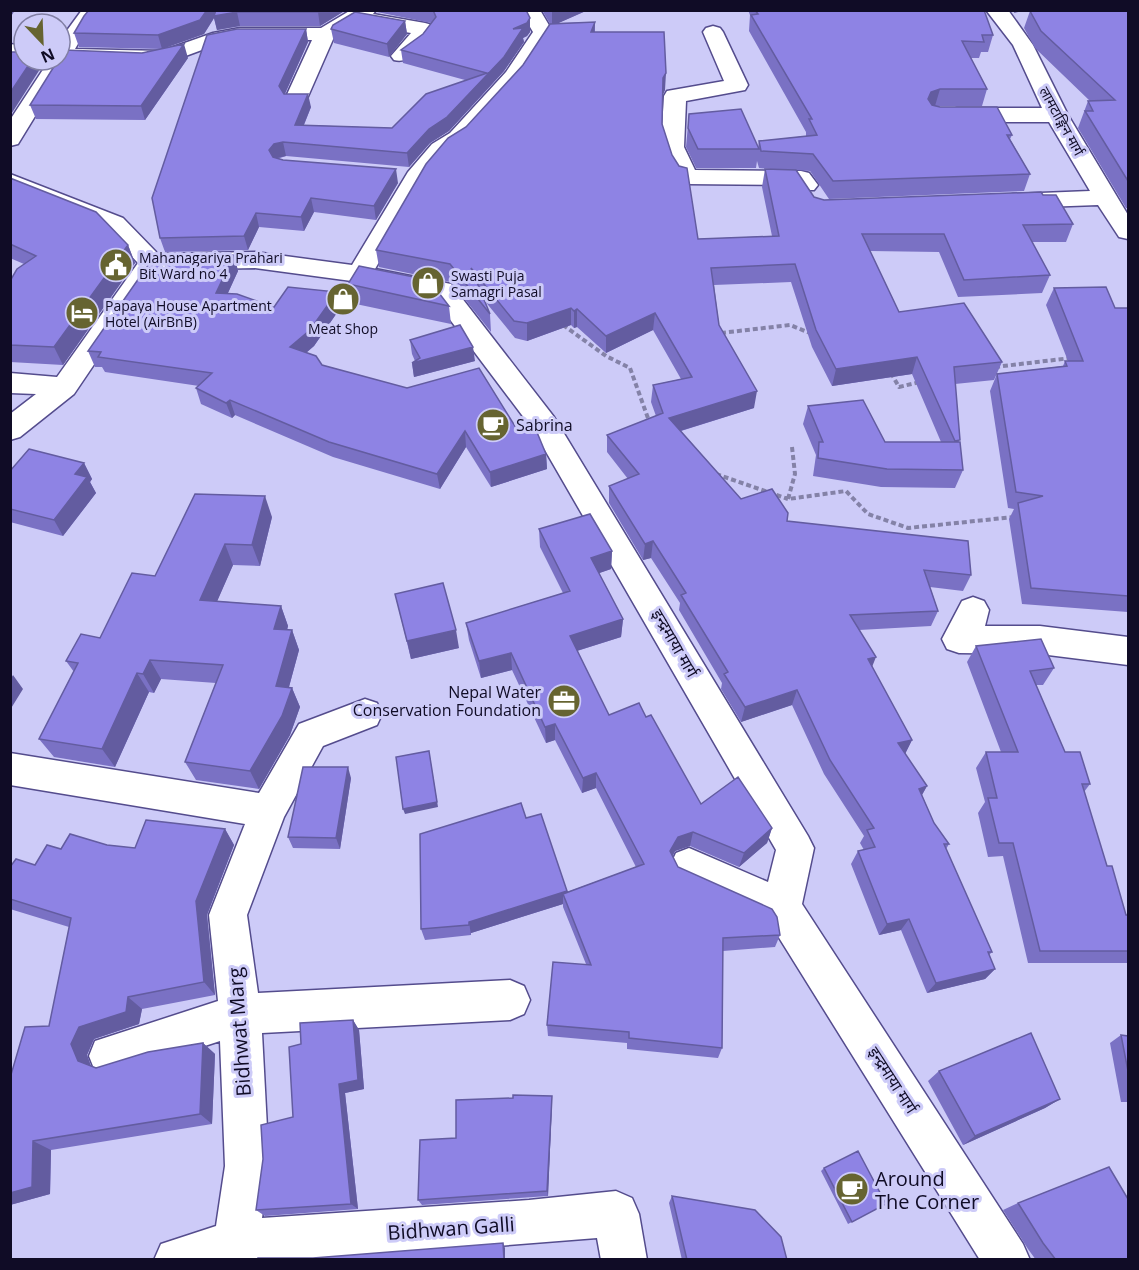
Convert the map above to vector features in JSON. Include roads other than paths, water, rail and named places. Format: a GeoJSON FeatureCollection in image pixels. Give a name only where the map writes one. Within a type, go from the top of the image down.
{"type":"FeatureCollection","features":[{"type":"Feature","properties":{"kind":"street"},"geometry":{"type":"LineString","coordinates":[[72,36],[78,25],[94,10]]}},
{"type":"Feature","properties":{"kind":"street"},"geometry":{"type":"LineString","coordinates":[[359,274],[406,174],[458,138],[514,76],[543,32],[530,10]]}},
{"type":"Feature","properties":{"kind":"street"},"geometry":{"type":"LineString","coordinates":[[72,57],[146,59],[165,57],[213,39],[240,34],[325,34],[360,14],[425,29],[400,56]]}},
{"type":"Feature","properties":{"kind":"street"},"geometry":{"type":"LineString","coordinates":[[1003,17],[1032,19]]}},
{"type":"Feature","properties":{"kind":"street","name":"लामटाङ्गिन मार्ग"},"geometry":{"type":"LineString","coordinates":[[1003,17],[1057,115],[1119,215]]}},
{"type":"Feature","properties":{"kind":"street"},"geometry":{"type":"LineString","coordinates":[[713,32],[737,85],[675,96],[673,147],[687,177],[801,178],[816,200]]}},
{"type":"Feature","properties":{"kind":"street"},"geometry":{"type":"LineString","coordinates":[[295,101],[325,34]]}},
{"type":"Feature","properties":{"kind":"street"},"geometry":{"type":"LineString","coordinates":[[11,138],[51,72]]}},
{"type":"Feature","properties":{"kind":"street"},"geometry":{"type":"LineString","coordinates":[[936,115],[1057,115]]}},
{"type":"Feature","properties":{"kind":"street"},"geometry":{"type":"LineString","coordinates":[[10,181],[114,224],[152,262],[64,387],[10,430]]}},
{"type":"Feature","properties":{"kind":"street"},"geometry":{"type":"LineString","coordinates":[[987,202],[1119,215]]}},
{"type":"Feature","properties":{"kind":"street","name":"इन्द्रमाया मार्ग"},"geometry":{"type":"LineString","coordinates":[[152,262],[255,260],[359,274],[442,290],[502,365],[544,424],[795,848],[782,907],[1007,1260]]}},
{"type":"Feature","properties":{"kind":"street"},"geometry":{"type":"LineString","coordinates":[[467,375],[502,365]]}},
{"type":"Feature","properties":{"kind":"street"},"geometry":{"type":"LineString","coordinates":[[10,383],[64,387]]}},
{"type":"Feature","properties":{"kind":"street"},"geometry":{"type":"LineString","coordinates":[[973,610],[969,625],[959,639],[1040,639],[1128,651]]}},
{"type":"Feature","properties":{"kind":"street","name":"Bidhwat Marg"},"geometry":{"type":"LineString","coordinates":[[236,1251],[247,1166],[240,1014],[228,915],[268,811],[311,735],[365,714]]}},
{"type":"Feature","properties":{"kind":"street"},"geometry":{"type":"LineString","coordinates":[[10,769],[268,811]]}},
{"type":"Feature","properties":{"kind":"street"},"geometry":{"type":"LineString","coordinates":[[689,866],[782,907]]}},
{"type":"Feature","properties":{"kind":"street"},"geometry":{"type":"LineString","coordinates":[[111,1056],[240,1014],[510,1000]]}},
{"type":"Feature","properties":{"kind":"street","name":"Bidhwan Galli"},"geometry":{"type":"LineString","coordinates":[[236,1251],[616,1214],[624,1260]]}},
{"type":"Feature","properties":{"kind":"street"},"geometry":{"type":"LineString","coordinates":[[177,1260],[236,1251]]}},
{"type":"Feature","properties":{"kind":"place","name":"Mahanagariya Prahari Bit Ward no 4"},"geometry":{"type":"Point","coordinates":[116,265]}},
{"type":"Feature","properties":{"kind":"place","name":"Swasti Puja Samagri Pasal"},"geometry":{"type":"Point","coordinates":[428,283]}},
{"type":"Feature","properties":{"kind":"place","name":"Meat Shop"},"geometry":{"type":"Point","coordinates":[343,299]}},
{"type":"Feature","properties":{"kind":"place","name":"Papaya House Apartment Hotel (AirBnB)"},"geometry":{"type":"Point","coordinates":[82,313]}},
{"type":"Feature","properties":{"kind":"place","name":"Sabrina"},"geometry":{"type":"Point","coordinates":[493,425]}},
{"type":"Feature","properties":{"kind":"place","name":"Nepal Water Conservation Foundation"},"geometry":{"type":"Point","coordinates":[564,701]}},
{"type":"Feature","properties":{"kind":"place","name":"Around The Corner"},"geometry":{"type":"Point","coordinates":[852,1189]}}]}
